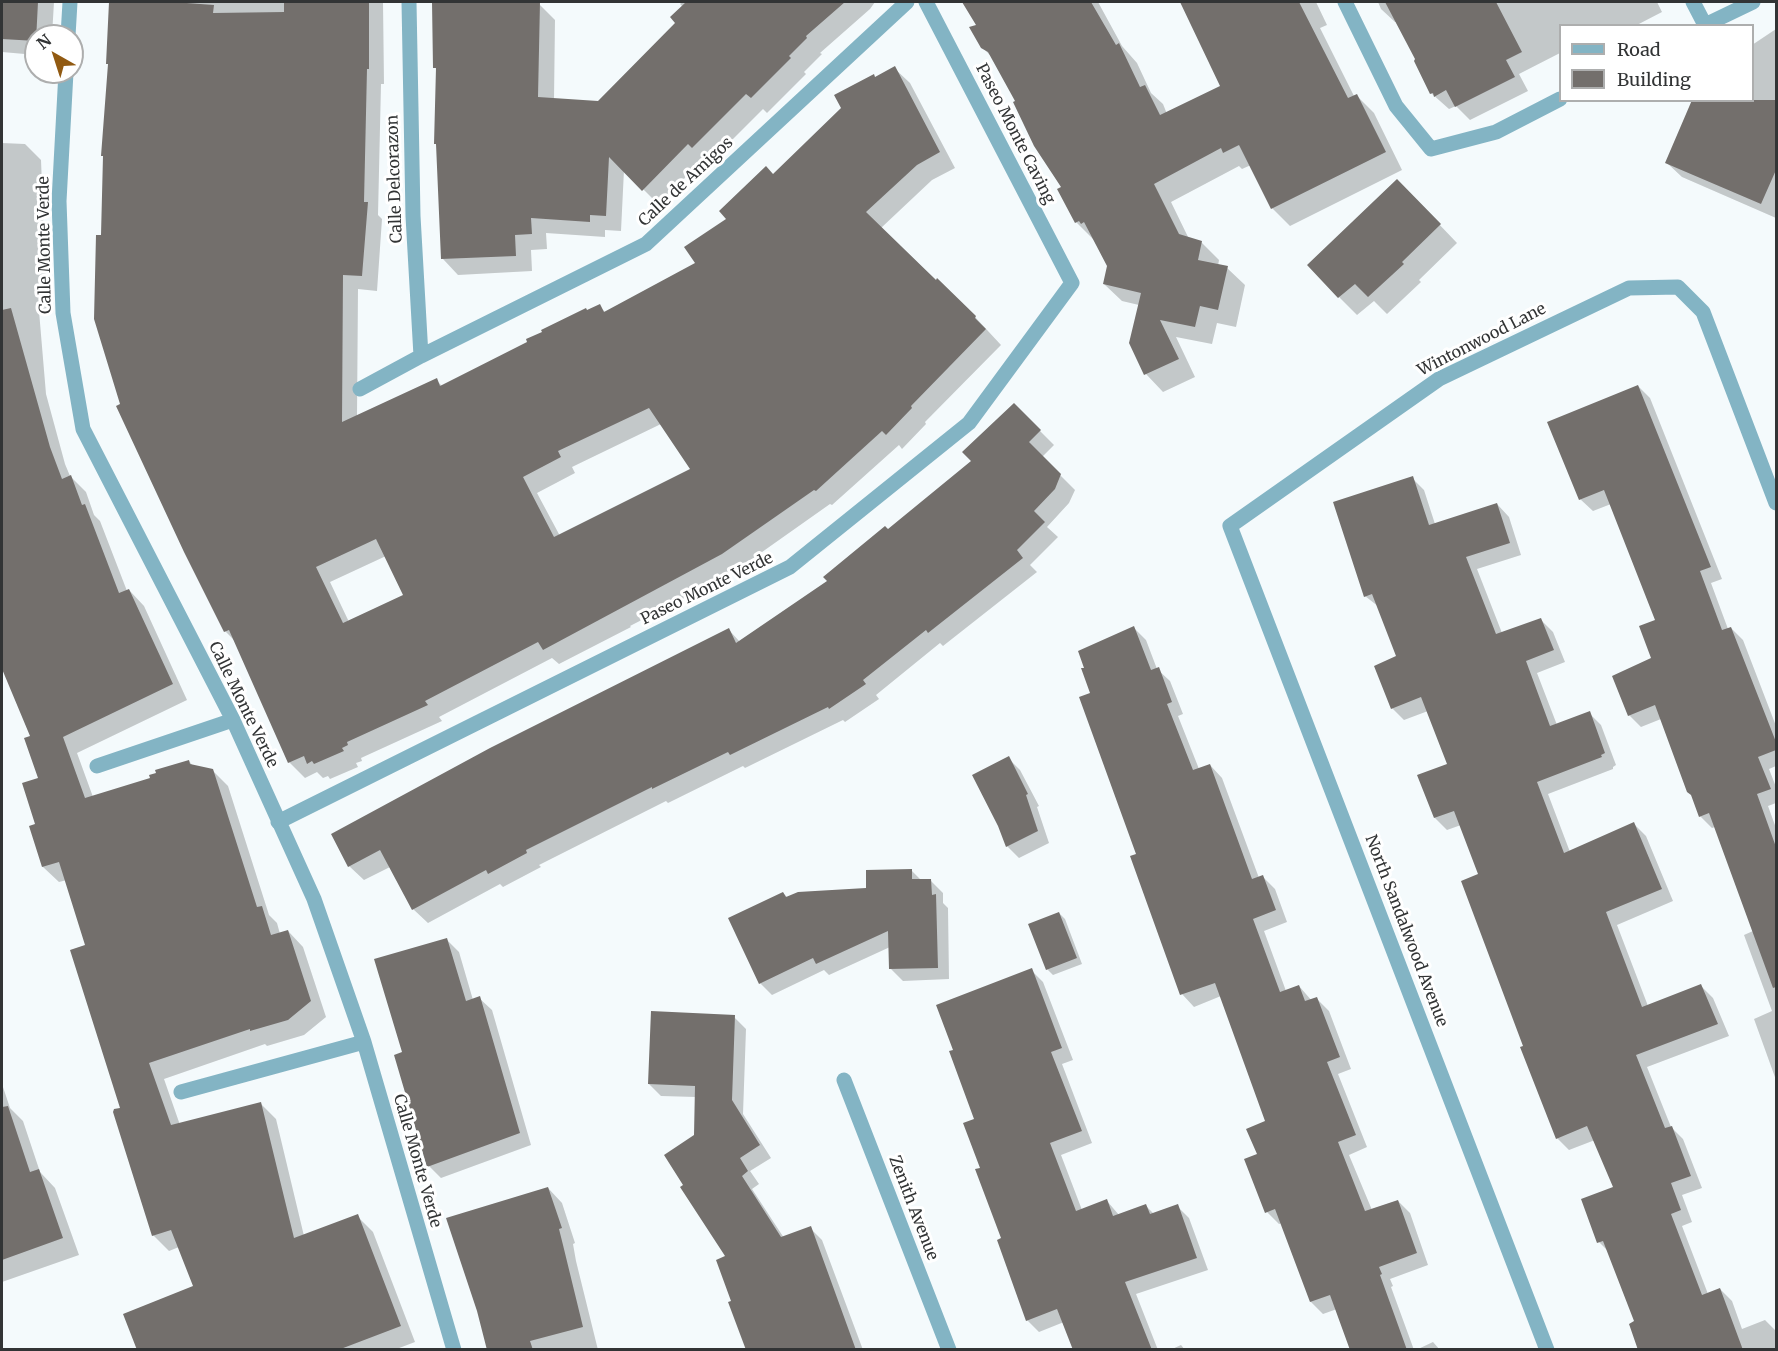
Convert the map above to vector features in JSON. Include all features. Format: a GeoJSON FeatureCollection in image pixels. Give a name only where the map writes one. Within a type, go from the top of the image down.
{"type":"FeatureCollection","features":[{"type":"Feature","properties":{"kind":"street"},"geometry":{"type":"LineString","coordinates":[[69,24],[70,2]]}},
{"type":"Feature","properties":{"kind":"street","name":"Calle Delcorazon"},"geometry":{"type":"LineString","coordinates":[[409,2],[413,216],[421,356]]}},
{"type":"Feature","properties":{"kind":"street","name":"Calle de Amigos"},"geometry":{"type":"LineString","coordinates":[[360,389],[421,356],[646,244],[907,2]]}},
{"type":"Feature","properties":{"kind":"street","name":"Paseo Monte Caving"},"geometry":{"type":"LineString","coordinates":[[926,2],[1072,284]]}},
{"type":"Feature","properties":{"kind":"street"},"geometry":{"type":"LineString","coordinates":[[1345,2],[1396,106],[1431,149],[1496,132],[1559,100]]}},
{"type":"Feature","properties":{"kind":"street"},"geometry":{"type":"LineString","coordinates":[[1694,2],[1704,24]]}},
{"type":"Feature","properties":{"kind":"street"},"geometry":{"type":"LineString","coordinates":[[1706,24],[1753,2]]}},
{"type":"Feature","properties":{"kind":"street","name":"Calle Monte Verde"},"geometry":{"type":"LineString","coordinates":[[65,84],[59,201],[63,313],[83,429],[233,720],[314,899],[364,1042],[454,1350]]}},
{"type":"Feature","properties":{"kind":"street","name":"Paseo Monte Verde"},"geometry":{"type":"LineString","coordinates":[[278,822],[790,567],[969,423],[1072,284]]}},
{"type":"Feature","properties":{"kind":"street","name":"Wintonwood Lane"},"geometry":{"type":"LineString","coordinates":[[1230,526],[1439,379],[1629,288],[1678,286],[1703,312],[1776,503]]}},
{"type":"Feature","properties":{"kind":"street","name":"North Sandalwood Avenue"},"geometry":{"type":"LineString","coordinates":[[1230,526],[1547,1350]]}},
{"type":"Feature","properties":{"kind":"street"},"geometry":{"type":"LineString","coordinates":[[97,766],[233,720]]}},
{"type":"Feature","properties":{"kind":"street"},"geometry":{"type":"LineString","coordinates":[[181,1092],[364,1042]]}},
{"type":"Feature","properties":{"kind":"street","name":"Zenith Avenue"},"geometry":{"type":"LineString","coordinates":[[844,1080],[949,1350]]}},
{"type":"Feature","properties":{"kind":"building"},"geometry":{"type":"Polygon","coordinates":[[[2,2],[38,2],[37,24],[24,24],[24,40],[2,39],[2,2]]]}},
{"type":"Feature","properties":{"kind":"building"},"geometry":{"type":"Polygon","coordinates":[[[109,2],[173,2],[214,5],[213,13],[284,12],[284,2],[369,2],[364,202],[368,202],[362,276],[343,275],[342,422],[437,378],[440,386],[527,342],[526,339],[542,332],[541,330],[586,308],[587,310],[600,304],[604,312],[695,263],[684,247],[726,219],[719,211],[766,166],[773,174],[841,108],[834,95],[895,66],[940,152],[917,165],[866,212],[976,316],[975,318],[986,329],[886,435],[882,431],[816,491],[814,490],[722,554],[543,650],[538,642],[425,701],[428,705],[347,742],[348,745],[342,748],[344,751],[314,764],[312,761],[307,764],[304,756],[288,763],[229,630],[224,632],[116,406],[120,404],[94,319],[96,235],[101,235],[103,156],[101,156],[108,64],[106,64],[109,2]],[[649,408],[558,451],[561,457],[523,477],[554,537],[690,469],[649,408]],[[376,539],[316,567],[343,623],[403,595],[376,539]]]}},
{"type":"Feature","properties":{"kind":"building"},"geometry":{"type":"Polygon","coordinates":[[[432,2],[540,2],[538,97],[598,101],[675,23],[670,17],[686,2],[845,2],[806,36],[807,38],[789,56],[791,58],[751,98],[746,94],[692,148],[688,144],[642,191],[609,157],[606,216],[590,215],[590,222],[531,218],[532,234],[515,235],[516,256],[441,259],[436,144],[434,144],[436,68],[433,68],[432,2]]]}},
{"type":"Feature","properties":{"kind":"building"},"geometry":{"type":"Polygon","coordinates":[[[962,2],[1091,2],[1116,45],[1119,43],[1140,87],[1145,85],[1160,115],[1220,86],[1180,2],[1299,2],[1348,98],[1357,94],[1386,152],[1271,209],[1239,145],[1223,153],[1221,148],[1154,184],[1179,234],[1202,241],[1198,260],[1228,266],[1218,310],[1200,306],[1195,327],[1160,320],[1179,359],[1144,375],[1129,343],[1141,293],[1103,284],[1107,266],[1084,222],[1075,223],[1057,189],[1061,187],[1034,146],[1013,102],[1015,101],[988,52],[981,48],[969,27],[976,25],[962,2]]]}},
{"type":"Feature","properties":{"kind":"building"},"geometry":{"type":"Polygon","coordinates":[[[1385,2],[1496,2],[1522,52],[1506,60],[1515,77],[1455,107],[1446,90],[1434,97],[1433,93],[1430,94],[1415,59],[1385,2]]]}},
{"type":"Feature","properties":{"kind":"building"},"geometry":{"type":"Polygon","coordinates":[[[1776,100],[1776,170],[1761,204],[1665,163],[1691,102],[1776,100]]]}},
{"type":"Feature","properties":{"kind":"building"},"geometry":{"type":"Polygon","coordinates":[[[1397,179],[1441,224],[1402,262],[1404,264],[1368,297],[1355,284],[1338,298],[1307,265],[1397,179]]]}},
{"type":"Feature","properties":{"kind":"building"},"geometry":{"type":"Polygon","coordinates":[[[11,308],[50,447],[62,479],[71,475],[82,505],[85,504],[119,593],[129,589],[173,684],[63,737],[85,798],[150,778],[149,775],[156,773],[155,770],[189,760],[190,764],[213,769],[257,907],[262,906],[271,935],[288,930],[311,1001],[288,1020],[250,1031],[250,1029],[149,1063],[171,1125],[261,1102],[294,1238],[358,1214],[401,1326],[338,1350],[137,1350],[123,1314],[193,1286],[171,1230],[152,1236],[113,1112],[114,1109],[120,1108],[70,950],[85,945],[59,862],[42,867],[29,826],[35,824],[22,783],[38,778],[24,738],[30,736],[2,669],[2,310],[11,308]]]}},
{"type":"Feature","properties":{"kind":"building"},"geometry":{"type":"Polygon","coordinates":[[[1638,385],[1711,567],[1700,571],[1722,630],[1731,627],[1776,742],[1776,750],[1758,757],[1771,789],[1757,794],[1776,847],[1776,987],[1773,988],[1709,813],[1699,817],[1691,795],[1687,792],[1655,705],[1628,716],[1612,676],[1651,658],[1639,626],[1655,620],[1604,490],[1579,500],[1547,422],[1638,385]]]}},
{"type":"Feature","properties":{"kind":"building"},"geometry":{"type":"Polygon","coordinates":[[[1014,403],[1041,430],[1029,442],[1061,474],[1055,489],[1034,511],[1045,522],[1017,550],[1023,558],[928,633],[926,630],[863,680],[866,684],[829,709],[828,707],[730,755],[728,752],[652,789],[652,787],[526,850],[527,853],[488,874],[486,870],[412,910],[380,850],[348,867],[331,834],[490,748],[729,628],[736,643],[827,581],[823,577],[885,526],[888,529],[971,461],[962,452],[1014,403]]]}},
{"type":"Feature","properties":{"kind":"building"},"geometry":{"type":"Polygon","coordinates":[[[1413,476],[1429,525],[1497,503],[1510,543],[1466,557],[1496,634],[1541,618],[1554,650],[1526,661],[1550,726],[1590,711],[1605,753],[1601,755],[1602,757],[1537,782],[1564,853],[1634,822],[1662,889],[1606,912],[1642,1007],[1701,984],[1718,1024],[1636,1055],[1665,1128],[1672,1126],[1691,1176],[1671,1183],[1681,1210],[1671,1214],[1702,1295],[1720,1288],[1743,1350],[1638,1350],[1629,1324],[1634,1321],[1603,1241],[1597,1243],[1581,1199],[1613,1187],[1587,1126],[1556,1139],[1520,1047],[1523,1046],[1461,881],[1478,874],[1454,811],[1434,818],[1417,775],[1447,764],[1421,697],[1391,709],[1374,666],[1396,656],[1372,594],[1364,597],[1333,502],[1413,476]]]}},
{"type":"Feature","properties":{"kind":"building"},"geometry":{"type":"Polygon","coordinates":[[[1134,626],[1151,670],[1159,667],[1172,702],[1167,704],[1193,770],[1210,764],[1252,879],[1263,875],[1276,910],[1253,919],[1280,992],[1299,985],[1305,1001],[1317,997],[1340,1057],[1327,1062],[1356,1135],[1338,1142],[1365,1211],[1398,1200],[1417,1253],[1379,1267],[1407,1350],[1350,1350],[1330,1295],[1310,1302],[1275,1209],[1265,1213],[1244,1159],[1257,1154],[1246,1129],[1265,1121],[1215,983],[1180,995],[1130,856],[1136,854],[1079,697],[1090,693],[1078,651],[1134,626]]]}},
{"type":"Feature","properties":{"kind":"building"},"geometry":{"type":"Polygon","coordinates":[[[1009,756],[1028,794],[1026,795],[1038,831],[1006,847],[972,775],[1009,756]]]}},
{"type":"Feature","properties":{"kind":"building"},"geometry":{"type":"Polygon","coordinates":[[[912,869],[912,879],[931,879],[932,895],[936,894],[938,968],[889,969],[888,931],[816,964],[813,958],[759,984],[728,918],[783,892],[786,897],[798,892],[866,888],[866,870],[912,869]]]}},
{"type":"Feature","properties":{"kind":"building"},"geometry":{"type":"Polygon","coordinates":[[[1059,912],[1077,958],[1046,970],[1028,924],[1059,912]]]}},
{"type":"Feature","properties":{"kind":"building"},"geometry":{"type":"Polygon","coordinates":[[[447,938],[466,1001],[480,996],[520,1133],[427,1167],[394,1055],[402,1052],[374,959],[447,938]]]}},
{"type":"Feature","properties":{"kind":"building"},"geometry":{"type":"Polygon","coordinates":[[[1032,968],[1062,1048],[1051,1052],[1082,1131],[1050,1143],[1076,1211],[1107,1199],[1113,1216],[1146,1204],[1150,1214],[1178,1204],[1197,1258],[1125,1282],[1152,1350],[1073,1350],[1057,1309],[1026,1321],[997,1240],[1001,1238],[975,1169],[980,1168],[963,1123],[974,1119],[949,1051],[953,1050],[936,1005],[1032,968]]]}},
{"type":"Feature","properties":{"kind":"building"},"geometry":{"type":"Polygon","coordinates":[[[651,1011],[735,1015],[732,1100],[760,1145],[740,1158],[748,1171],[742,1176],[781,1237],[811,1226],[856,1350],[746,1350],[728,1302],[731,1301],[716,1260],[725,1256],[680,1187],[683,1185],[664,1155],[694,1135],[695,1086],[648,1084],[651,1011]]]}},
{"type":"Feature","properties":{"kind":"building"},"geometry":{"type":"Polygon","coordinates":[[[8,1106],[30,1172],[39,1169],[63,1238],[2,1260],[2,1107],[8,1106]]]}},
{"type":"Feature","properties":{"kind":"building"},"geometry":{"type":"Polygon","coordinates":[[[548,1187],[562,1228],[559,1229],[583,1327],[530,1341],[533,1350],[487,1350],[477,1311],[446,1218],[548,1187]]]}}]}
